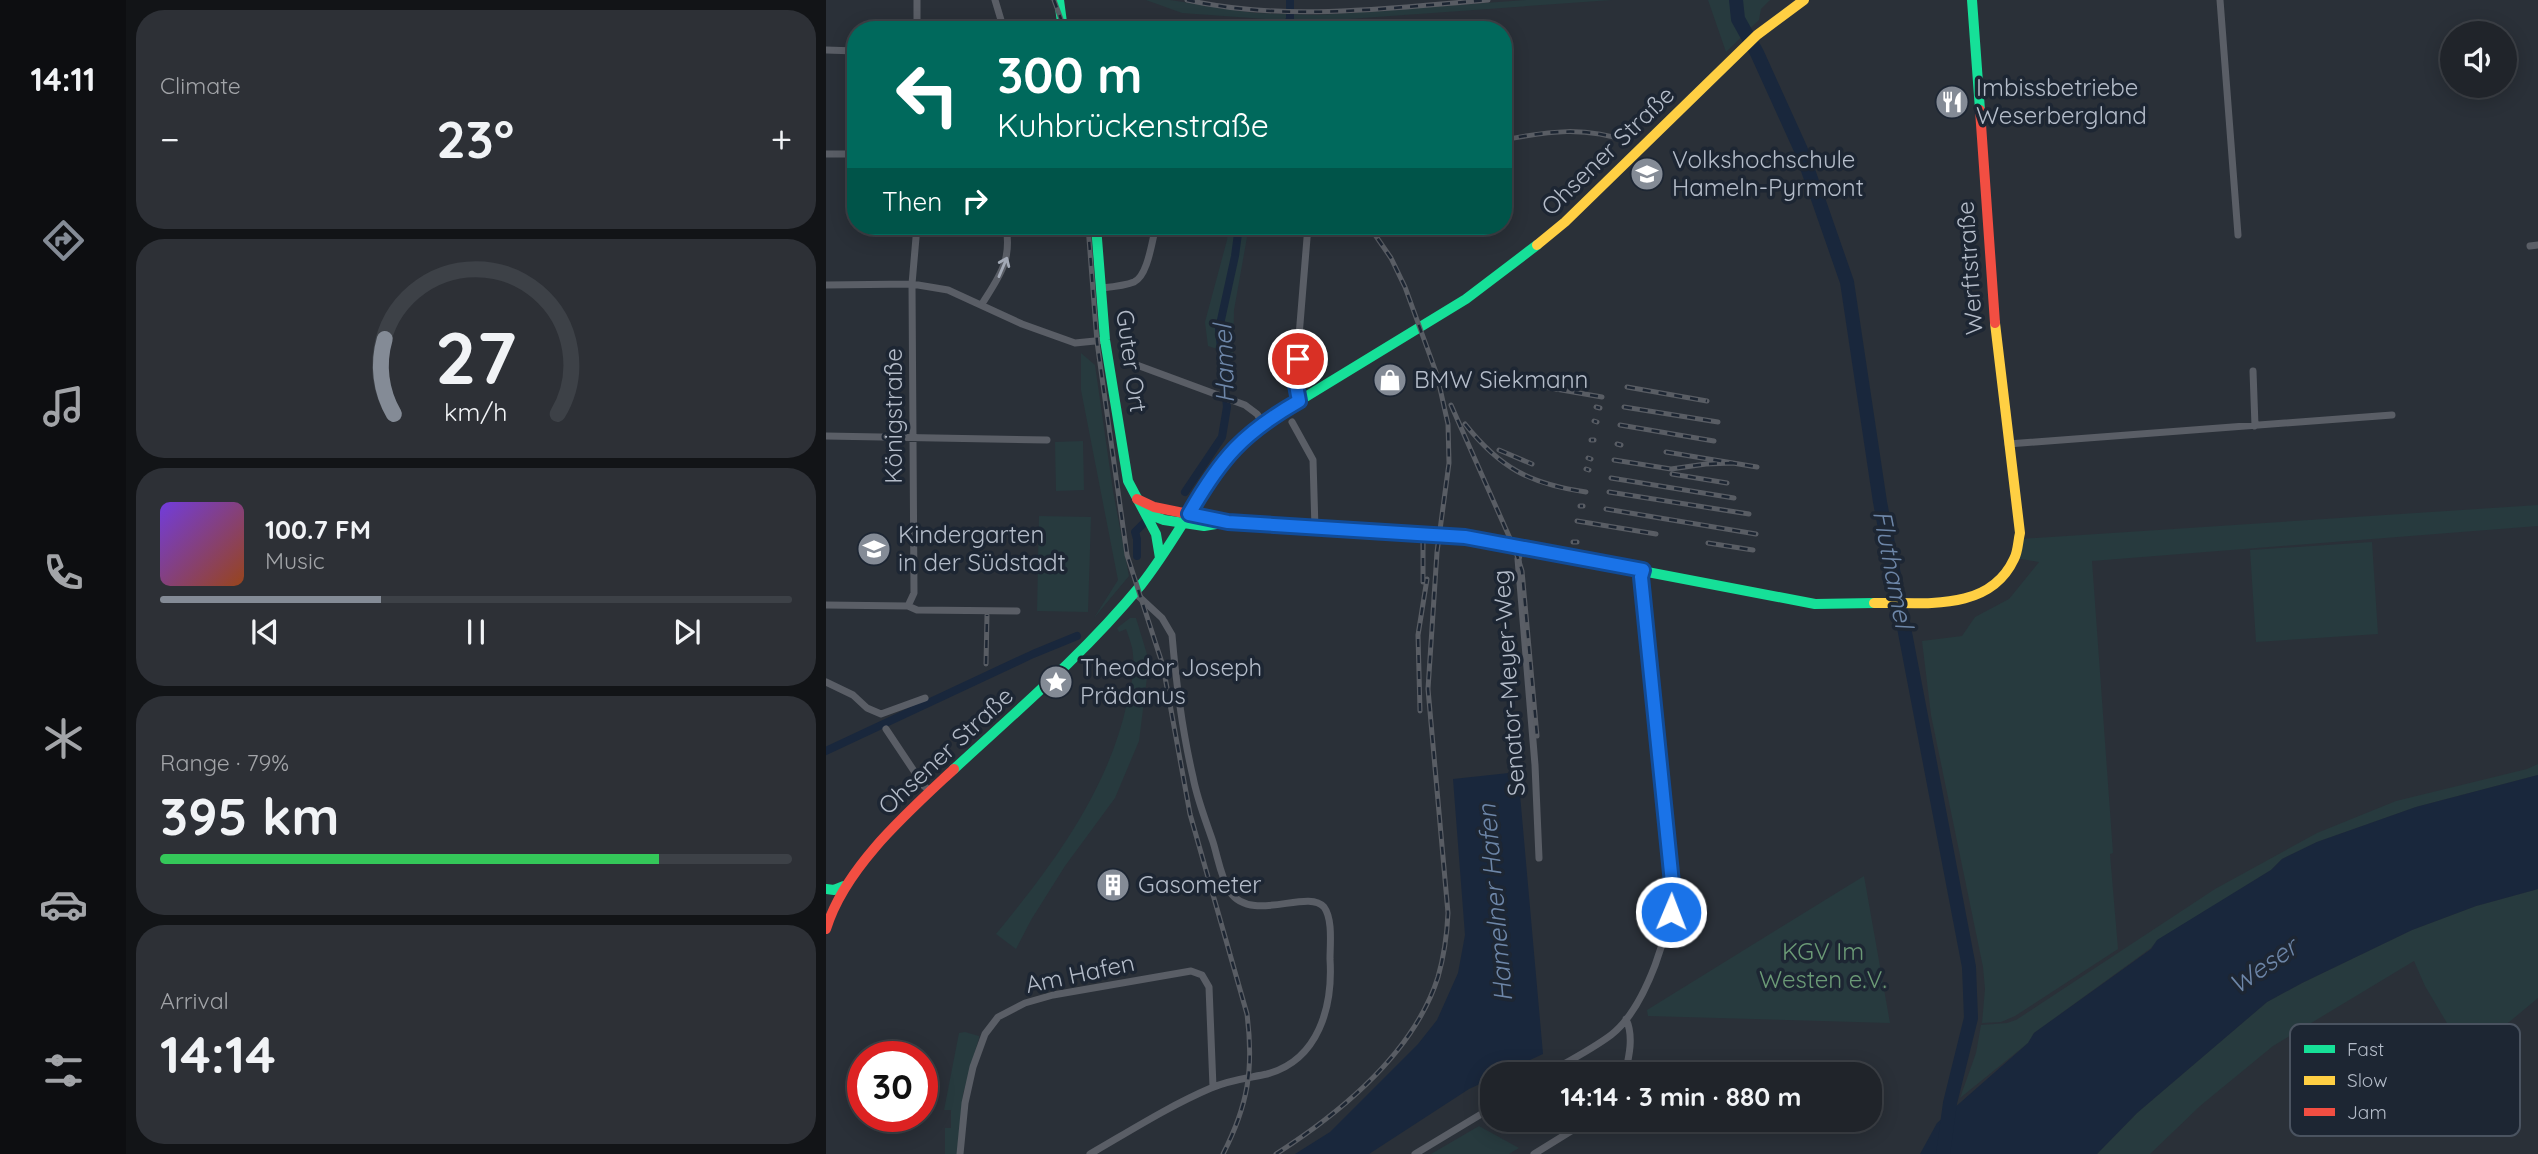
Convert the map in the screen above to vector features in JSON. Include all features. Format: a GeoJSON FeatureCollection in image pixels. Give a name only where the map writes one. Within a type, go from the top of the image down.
{"type":"FeatureCollection","features":[{"type":"Feature","properties":{"kind":"main road"},"geometry":{"type":"LineString","coordinates":[[1059,0],[1062,21]]}},
{"type":"Feature","properties":{"kind":"main road","name":"Ohsener Straße"},"geometry":{"type":"LineString","coordinates":[[826,929],[835,902],[844,886],[897,824],[1067,666],[1134,592],[1160,559],[1226,457],[1251,431],[1474,294],[1522,258],[1565,222],[1757,35],[1804,0]]}},
{"type":"Feature","properties":{"kind":"main road","name":"Werftstraße"},"geometry":{"type":"LineString","coordinates":[[1643,570],[1815,604],[1952,602],[1982,595],[1992,588],[2015,558],[2020,533],[1997,347],[1972,0]]}},
{"type":"Feature","properties":{"kind":"main road","name":"Guter Ort"},"geometry":{"type":"LineString","coordinates":[[1097,235],[1105,340],[1128,481],[1158,534],[1160,559]]}},
{"type":"Feature","properties":{"kind":"main road"},"geometry":{"type":"LineString","coordinates":[[1136,499],[1204,526],[1228,522],[1272,523],[1314,529],[1452,536],[1643,570]]}},
{"type":"Feature","properties":{"kind":"main road"},"geometry":{"type":"LineString","coordinates":[[1146,513],[1164,520],[1186,518]]}},
{"type":"Feature","properties":{"kind":"main road"},"geometry":{"type":"LineString","coordinates":[[826,889],[834,890],[844,886]]}},
{"type":"Feature","properties":{"kind":"street"},"geometry":{"type":"LineString","coordinates":[[917,0],[917,21]]}},
{"type":"Feature","properties":{"kind":"street"},"geometry":{"type":"LineString","coordinates":[[995,0],[1001,21]]}},
{"type":"Feature","properties":{"kind":"street"},"geometry":{"type":"LineString","coordinates":[[2220,0],[2238,235]]}},
{"type":"Feature","properties":{"kind":"street"},"geometry":{"type":"LineString","coordinates":[[826,50],[847,51]]}},
{"type":"Feature","properties":{"kind":"street"},"geometry":{"type":"LineString","coordinates":[[826,154],[847,154]]}},
{"type":"Feature","properties":{"kind":"street","name":"Königstraße"},"geometry":{"type":"LineString","coordinates":[[908,606],[914,593],[912,284],[916,235]]}},
{"type":"Feature","properties":{"kind":"street"},"geometry":{"type":"LineString","coordinates":[[982,304],[1007,259],[1007,235]]}},
{"type":"Feature","properties":{"kind":"street"},"geometry":{"type":"LineString","coordinates":[[1101,288],[1139,279],[1153,235]]}},
{"type":"Feature","properties":{"kind":"street"},"geometry":{"type":"LineString","coordinates":[[1299,401],[1296,385],[1307,235]]}},
{"type":"Feature","properties":{"kind":"street"},"geometry":{"type":"LineString","coordinates":[[826,285],[912,284],[948,290],[1022,324],[1079,344],[1105,340]]}},
{"type":"Feature","properties":{"kind":"street"},"geometry":{"type":"LineString","coordinates":[[1126,361],[1236,401],[1257,414],[1264,423]]}},
{"type":"Feature","properties":{"kind":"street"},"geometry":{"type":"LineString","coordinates":[[2253,371],[2255,426]]}},
{"type":"Feature","properties":{"kind":"street"},"geometry":{"type":"LineString","coordinates":[[2008,444],[2392,415]]}},
{"type":"Feature","properties":{"kind":"street"},"geometry":{"type":"LineString","coordinates":[[1292,422],[1313,460],[1314,529]]}},
{"type":"Feature","properties":{"kind":"street"},"geometry":{"type":"LineString","coordinates":[[826,436],[1047,440]]}},
{"type":"Feature","properties":{"kind":"street","name":"Senator-Meyer-Weg"},"geometry":{"type":"LineString","coordinates":[[1521,548],[1518,559],[1535,765],[1539,858]]}},
{"type":"Feature","properties":{"kind":"street"},"geometry":{"type":"LineString","coordinates":[[1566,1062],[1612,1034],[1626,1020],[1658,958],[1666,936],[1673,898],[1641,577],[1643,570]]}},
{"type":"Feature","properties":{"kind":"street"},"geometry":{"type":"LineString","coordinates":[[1090,1154],[1213,1087],[1286,1066],[1300,1056],[1317,1035],[1328,1008],[1331,982],[1327,913],[1322,905],[1313,901],[1246,905],[1236,900],[1230,891],[1193,778],[1172,635],[1162,618],[1134,592]]}},
{"type":"Feature","properties":{"kind":"street"},"geometry":{"type":"LineString","coordinates":[[826,606],[908,606],[916,610],[1017,611]]}},
{"type":"Feature","properties":{"kind":"street"},"geometry":{"type":"LineString","coordinates":[[826,682],[853,695],[867,708],[881,714],[925,698]]}},
{"type":"Feature","properties":{"kind":"street"},"geometry":{"type":"LineString","coordinates":[[886,729],[930,791]]}},
{"type":"Feature","properties":{"kind":"street","name":"Am Hafen"},"geometry":{"type":"LineString","coordinates":[[960,1154],[965,1103],[973,1067],[985,1034],[998,1017],[1024,1003],[1053,995],[1191,971],[1202,975],[1209,986],[1213,1087]]}},
{"type":"Feature","properties":{"kind":"street"},"geometry":{"type":"LineString","coordinates":[[1626,1020],[1630,1029],[1628,1062]]}},
{"type":"Feature","properties":{"kind":"street"},"geometry":{"type":"LineString","coordinates":[[1415,1154],[1480,1115]]}},
{"type":"Feature","properties":{"kind":"street"},"geometry":{"type":"LineString","coordinates":[[1534,1154],[1570,1132]]}},
{"type":"Feature","properties":{"kind":"green space"},"geometry":{"type":"Polygon","coordinates":[[[1146,0],[1170,0],[1255,13],[1318,15],[1526,0],[1612,0],[1321,21],[1277,21],[1182,13],[1146,0]]]}},
{"type":"Feature","properties":{"kind":"green space"},"geometry":{"type":"Polygon","coordinates":[[[1708,0],[1770,0],[1761,9],[1759,20],[1726,52],[1708,0]]]}},
{"type":"Feature","properties":{"kind":"green space"},"geometry":{"type":"Polygon","coordinates":[[[1227,235],[1247,235],[1234,310],[1233,354],[1208,346],[1205,322],[1227,235]]]}},
{"type":"Feature","properties":{"kind":"green space"},"geometry":{"type":"Polygon","coordinates":[[[1081,353],[1095,365],[1113,491],[1129,576],[1094,618],[1118,580],[1081,390],[1081,353]]]}},
{"type":"Feature","properties":{"kind":"green space"},"geometry":{"type":"Polygon","coordinates":[[[1083,441],[1084,490],[1056,491],[1055,442],[1083,441]]]}},
{"type":"Feature","properties":{"kind":"green space"},"geometry":{"type":"Polygon","coordinates":[[[2538,505],[2538,526],[2092,561],[2118,949],[2015,1016],[2001,1022],[1982,1023],[1985,989],[1983,967],[1931,715],[1922,641],[1962,636],[1975,617],[2009,599],[2039,562],[2016,558],[2020,539],[2538,505]]]}},
{"type":"Feature","properties":{"kind":"green space"},"geometry":{"type":"Polygon","coordinates":[[[1039,516],[1091,517],[1088,612],[1037,611],[1039,516]]]}},
{"type":"Feature","properties":{"kind":"green space"},"geometry":{"type":"Polygon","coordinates":[[[2372,542],[2378,634],[2256,642],[2250,550],[2372,542]]]}},
{"type":"Feature","properties":{"kind":"green space"},"geometry":{"type":"Polygon","coordinates":[[[1130,618],[1136,618],[1149,661],[1139,741],[1115,798],[1065,866],[1016,949],[996,934],[1037,882],[1075,826],[1092,797],[1118,735],[1131,685],[1133,661],[1126,629],[1119,632],[1117,628],[1130,618]]]}},
{"type":"Feature","properties":{"kind":"green space"},"geometry":{"type":"Polygon","coordinates":[[[2538,764],[2538,775],[2416,807],[2317,842],[2282,859],[2271,870],[2158,940],[2151,948],[2034,1033],[2028,1043],[1960,1098],[1976,1053],[1981,1025],[2016,1020],[2215,889],[2317,833],[2396,801],[2538,764]]]}},
{"type":"Feature","properties":{"kind":"green space","name":"KGV Im Westen e.V."},"geometry":{"type":"Polygon","coordinates":[[[1864,876],[1890,1023],[1648,1016],[1647,1010],[1864,876]]]}},
{"type":"Feature","properties":{"kind":"green space"},"geometry":{"type":"Polygon","coordinates":[[[2538,889],[2538,998],[2507,1024],[2447,1024],[2414,961],[2309,1024],[2290,1024],[2290,1036],[2273,1046],[2200,1106],[2150,1154],[2097,1154],[2137,1113],[2267,1002],[2412,930],[2476,906],[2538,889]]]}},
{"type":"Feature","properties":{"kind":"green space"},"geometry":{"type":"Polygon","coordinates":[[[965,1032],[979,1038],[963,1094],[957,1154],[945,1154],[945,1128],[951,1128],[951,1110],[944,1110],[959,1033],[965,1032]]]}},
{"type":"Feature","properties":{"kind":"green space"},"geometry":{"type":"Polygon","coordinates":[[[1479,1126],[1480,1132],[1490,1132],[1519,1148],[1509,1154],[1431,1154],[1479,1126]]]}},
{"type":"Feature","properties":{"kind":"water","name":"Hamelner Hafen"},"geometry":{"type":"Polygon","coordinates":[[[1518,772],[1543,1054],[1526,1062],[1480,1062],[1480,1084],[1369,1154],[1295,1154],[1330,1132],[1418,1044],[1437,1020],[1458,973],[1465,935],[1453,779],[1518,772]]]}},
{"type":"Feature","properties":{"kind":"water","name":"Weser"},"geometry":{"type":"Polygon","coordinates":[[[2538,775],[2538,889],[2476,906],[2412,930],[2267,1002],[2137,1113],[2097,1154],[1920,1154],[1937,1123],[2028,1043],[2034,1033],[2151,949],[2157,940],[2271,870],[2282,859],[2317,842],[2416,807],[2538,775]]]}},
{"type":"Feature","properties":{"kind":"waterway","name":"Hamel"},"geometry":{"type":"LineString","coordinates":[[1289,21],[1290,0]]}},
{"type":"Feature","properties":{"kind":"waterway","name":"Fluthamel"},"geometry":{"type":"LineString","coordinates":[[1736,0],[1738,19],[1757,53],[1801,150],[1847,282],[1880,502],[1969,967],[1971,1018],[1950,1103],[1943,1154]]}},
{"type":"Feature","properties":{"kind":"waterway","name":"Hamel"},"geometry":{"type":"LineString","coordinates":[[1185,492],[1222,437],[1227,407],[1219,329],[1238,235]]}},
{"type":"Feature","properties":{"kind":"waterway","name":"Hamel"},"geometry":{"type":"LineString","coordinates":[[1137,556],[1135,532],[1144,523]]}},
{"type":"Feature","properties":{"kind":"waterway","name":"Hamel"},"geometry":{"type":"LineString","coordinates":[[826,751],[1077,636]]}},
{"type":"Feature","properties":{"kind":"railway"},"geometry":{"type":"LineString","coordinates":[[1054,0],[1062,21]]}},
{"type":"Feature","properties":{"kind":"railway"},"geometry":{"type":"LineString","coordinates":[[1187,0],[1224,7],[1300,12],[1488,0]]}},
{"type":"Feature","properties":{"kind":"railway"},"geometry":{"type":"LineString","coordinates":[[1512,138],[1536,134],[1582,132],[1630,142]]}},
{"type":"Feature","properties":{"kind":"railway"},"geometry":{"type":"LineString","coordinates":[[1089,235],[1097,342],[1127,555],[1163,666],[1190,814],[1247,1014],[1250,1052],[1247,1086],[1238,1119],[1223,1154]]}},
{"type":"Feature","properties":{"kind":"railway"},"geometry":{"type":"LineString","coordinates":[[1276,1154],[1349,1100],[1393,1056],[1427,1005],[1438,977],[1447,929],[1448,913],[1428,689],[1437,552],[1449,463],[1448,424],[1437,375],[1405,287],[1391,258],[1375,235]]}},
{"type":"Feature","properties":{"kind":"railway"},"geometry":{"type":"LineString","coordinates":[[1527,384],[1602,397]]}},
{"type":"Feature","properties":{"kind":"railway"},"geometry":{"type":"LineString","coordinates":[[1627,387],[1707,401]]}},
{"type":"Feature","properties":{"kind":"railway"},"geometry":{"type":"LineString","coordinates":[[1451,405],[1522,571],[1537,736]]}},
{"type":"Feature","properties":{"kind":"railway"},"geometry":{"type":"LineString","coordinates":[[1596,407],[1600,408]]}},
{"type":"Feature","properties":{"kind":"railway"},"geometry":{"type":"LineString","coordinates":[[1624,407],[1718,422]]}},
{"type":"Feature","properties":{"kind":"railway"},"geometry":{"type":"LineString","coordinates":[[1465,424],[1491,452],[1518,472],[1548,484],[1586,492]]}},
{"type":"Feature","properties":{"kind":"railway"},"geometry":{"type":"LineString","coordinates":[[1620,425],[1714,441]]}},
{"type":"Feature","properties":{"kind":"railway"},"geometry":{"type":"LineString","coordinates":[[1617,444],[1621,445]]}},
{"type":"Feature","properties":{"kind":"railway"},"geometry":{"type":"LineString","coordinates":[[1499,450],[1532,464]]}},
{"type":"Feature","properties":{"kind":"railway"},"geometry":{"type":"LineString","coordinates":[[1666,452],[1757,467]]}},
{"type":"Feature","properties":{"kind":"railway"},"geometry":{"type":"LineString","coordinates":[[1614,460],[1671,469],[1733,463]]}},
{"type":"Feature","properties":{"kind":"railway"},"geometry":{"type":"LineString","coordinates":[[1672,474],[1727,483]]}},
{"type":"Feature","properties":{"kind":"railway"},"geometry":{"type":"LineString","coordinates":[[1611,478],[1734,498]]}},
{"type":"Feature","properties":{"kind":"railway"},"geometry":{"type":"LineString","coordinates":[[1609,492],[1749,514]]}},
{"type":"Feature","properties":{"kind":"railway"},"geometry":{"type":"LineString","coordinates":[[1606,509],[1756,534]]}},
{"type":"Feature","properties":{"kind":"railway"},"geometry":{"type":"LineString","coordinates":[[1577,521],[1656,534]]}},
{"type":"Feature","properties":{"kind":"railway"},"geometry":{"type":"LineString","coordinates":[[1423,543],[1423,582]]}},
{"type":"Feature","properties":{"kind":"railway"},"geometry":{"type":"LineString","coordinates":[[1708,543],[1753,550]]}},
{"type":"Feature","properties":{"kind":"railway"},"geometry":{"type":"LineString","coordinates":[[1420,711],[1418,635],[1427,579]]}},
{"type":"Feature","properties":{"kind":"railway"},"geometry":{"type":"LineString","coordinates":[[986,664],[987,615]]}},
{"type":"Feature","properties":{"kind":"traffic: fast"},"geometry":{"type":"LineString","coordinates":[[1059,0],[1062,21]]}},
{"type":"Feature","properties":{"kind":"traffic: fast"},"geometry":{"type":"LineString","coordinates":[[1972,0],[1980,110]]}},
{"type":"Feature","properties":{"kind":"traffic: fast"},"geometry":{"type":"LineString","coordinates":[[1097,235],[1105,340],[1128,481],[1156,534],[1160,558]]}},
{"type":"Feature","properties":{"kind":"traffic: fast"},"geometry":{"type":"LineString","coordinates":[[954,769],[1050,680],[1120,610],[1156,564],[1212,479],[1244,440],[1263,423],[1466,299],[1537,245]]}},
{"type":"Feature","properties":{"kind":"traffic: fast"},"geometry":{"type":"LineString","coordinates":[[1146,513],[1164,520],[1204,526],[1249,522],[1315,529],[1465,537],[1815,604],[1874,603]]}},
{"type":"Feature","properties":{"kind":"traffic: fast"},"geometry":{"type":"LineString","coordinates":[[826,889],[834,890],[844,886]]}},
{"type":"Feature","properties":{"kind":"traffic: slow"},"geometry":{"type":"LineString","coordinates":[[1537,245],[1565,222],[1757,35],[1804,0]]}},
{"type":"Feature","properties":{"kind":"traffic: slow"},"geometry":{"type":"LineString","coordinates":[[1874,603],[1933,603],[1972,596],[1988,589],[2003,576],[2015,556],[2020,533],[1995,323]]}},
{"type":"Feature","properties":{"kind":"traffic: jam"},"geometry":{"type":"LineString","coordinates":[[1980,110],[1995,323]]}},
{"type":"Feature","properties":{"kind":"traffic: jam"},"geometry":{"type":"LineString","coordinates":[[1137,499],[1154,507],[1228,522]]}},
{"type":"Feature","properties":{"kind":"traffic: jam"},"geometry":{"type":"LineString","coordinates":[[826,929],[835,906],[862,863],[898,823],[954,769]]}},
{"type":"Feature","properties":{"kind":"place","name":"Imbissbetriebe Weserbergland"},"geometry":{"type":"Point","coordinates":[1952,102]}},
{"type":"Feature","properties":{"kind":"place","name":"Volkshochschule Hameln-Pyrmont"},"geometry":{"type":"Point","coordinates":[1647,174]}},
{"type":"Feature","properties":{"kind":"place","name":"BMW Siekmann"},"geometry":{"type":"Point","coordinates":[1390,380]}},
{"type":"Feature","properties":{"kind":"place","name":"Kindergarten in der Südstadt"},"geometry":{"type":"Point","coordinates":[874,549]}},
{"type":"Feature","properties":{"kind":"place","name":"Theodor Joseph Prädanus"},"geometry":{"type":"Point","coordinates":[1056,682]}},
{"type":"Feature","properties":{"kind":"place","name":"Gasometer"},"geometry":{"type":"Point","coordinates":[1113,885]}},
{"type":"Feature","properties":{"kind":"route"},"geometry":{"type":"LineString","coordinates":[[1298,359],[1296,385],[1299,401],[1251,431],[1238,444],[1215,472],[1189,514],[1228,522],[1465,537],[1643,570],[1641,577],[1672,883],[1671,912]]}}]}
